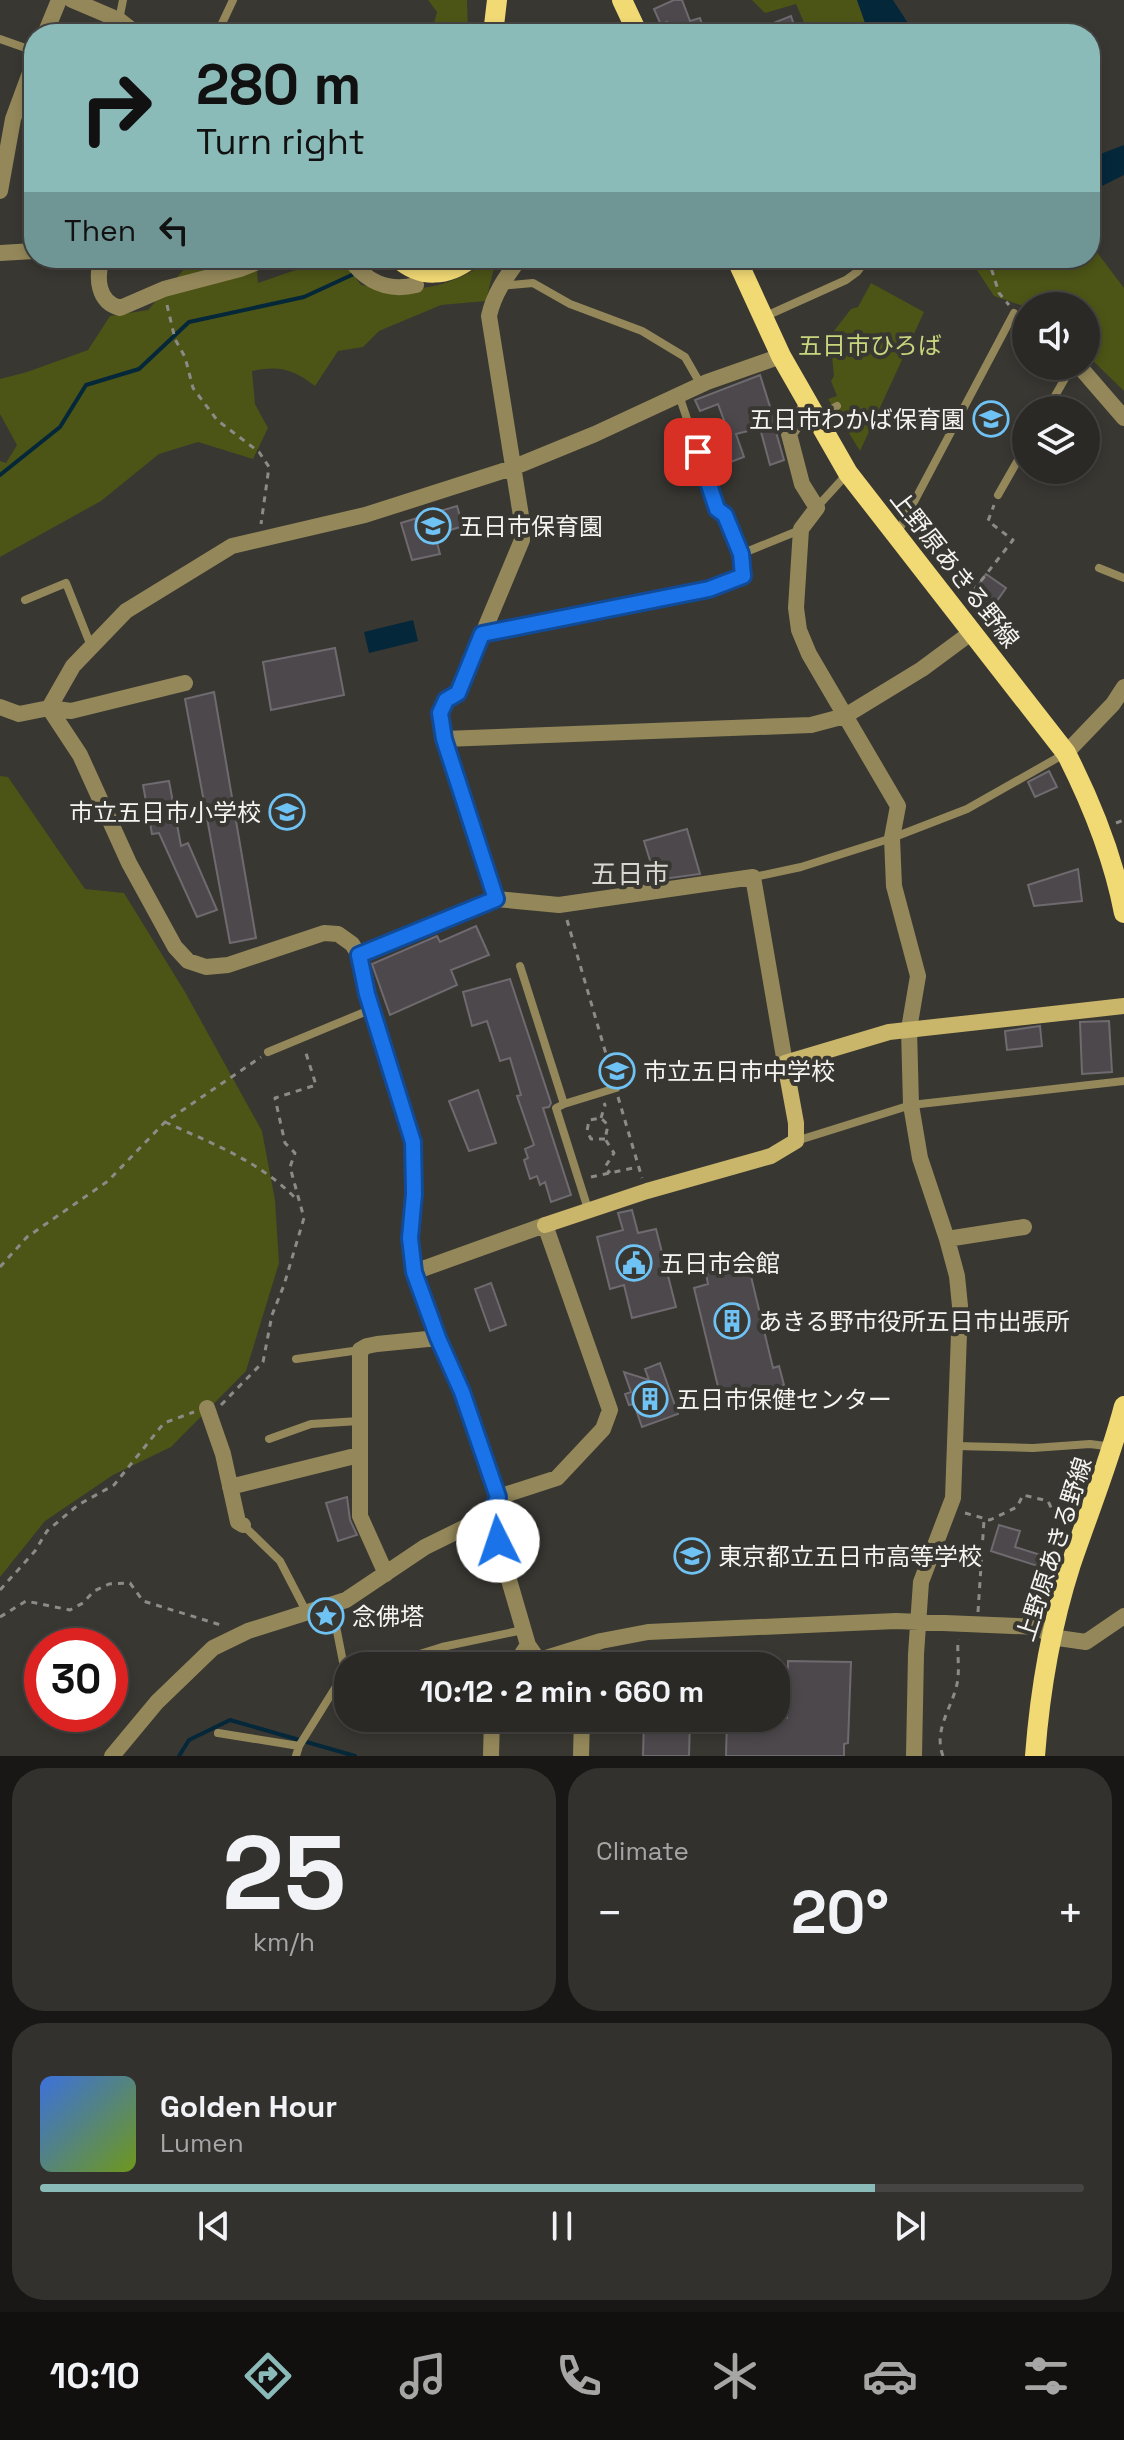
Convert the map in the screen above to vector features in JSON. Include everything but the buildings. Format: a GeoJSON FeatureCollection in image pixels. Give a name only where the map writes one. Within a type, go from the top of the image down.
{"type":"FeatureCollection","features":[{"type":"Feature","properties":{"kind":"main road"},"geometry":{"type":"LineString","coordinates":[[622,0],[633,24]]}},
{"type":"Feature","properties":{"kind":"main road"},"geometry":{"type":"LineString","coordinates":[[493,1],[493,24]]}},
{"type":"Feature","properties":{"kind":"main road"},"geometry":{"type":"LineString","coordinates":[[411,268],[434,274],[456,268]]}},
{"type":"Feature","properties":{"kind":"main road","name":"上野原あきる野線"},"geometry":{"type":"LineString","coordinates":[[740,268],[781,356],[848,473],[1066,753],[1089,798],[1105,842],[1124,913]]}},
{"type":"Feature","properties":{"kind":"main road","name":"上野原あきる野線"},"geometry":{"type":"LineString","coordinates":[[1035,1756],[1043,1673],[1051,1637],[1071,1564],[1114,1447],[1124,1406]]}},
{"type":"Feature","properties":{"kind":"street"},"geometry":{"type":"LineString","coordinates":[[49,24],[59,0]]}},
{"type":"Feature","properties":{"kind":"street"},"geometry":{"type":"LineString","coordinates":[[72,0],[124,24]]}},
{"type":"Feature","properties":{"kind":"street"},"geometry":{"type":"LineString","coordinates":[[0,191],[13,119],[24,89]]}},
{"type":"Feature","properties":{"kind":"street"},"geometry":{"type":"LineString","coordinates":[[0,253],[24,252]]}},
{"type":"Feature","properties":{"kind":"street"},"geometry":{"type":"LineString","coordinates":[[98,268],[100,288],[107,301],[114,306],[128,306],[164,289],[243,268]]}},
{"type":"Feature","properties":{"kind":"street"},"geometry":{"type":"LineString","coordinates":[[357,268],[380,285],[393,288],[416,285]]}},
{"type":"Feature","properties":{"kind":"street"},"geometry":{"type":"LineString","coordinates":[[496,899],[444,739],[440,713],[446,700],[458,693],[522,540],[489,316],[492,300],[513,268]]}},
{"type":"Feature","properties":{"kind":"street"},"geometry":{"type":"LineString","coordinates":[[49,708],[73,666],[126,611],[232,546],[365,515],[512,468],[701,385],[781,356]]}},
{"type":"Feature","properties":{"kind":"street"},"geometry":{"type":"LineString","coordinates":[[1091,380],[1124,418]]}},
{"type":"Feature","properties":{"kind":"street"},"geometry":{"type":"LineString","coordinates":[[812,411],[789,434],[802,484],[817,508],[801,529],[796,608],[799,630],[809,654],[898,806],[892,838],[894,886],[918,976],[909,1029],[911,1105],[920,1158],[957,1276],[960,1306],[953,1498],[921,1582],[914,1756]]}},
{"type":"Feature","properties":{"kind":"street"},"geometry":{"type":"LineString","coordinates":[[444,739],[811,725],[845,716],[922,669],[972,632]]}},
{"type":"Feature","properties":{"kind":"street"},"geometry":{"type":"LineString","coordinates":[[0,707],[19,714],[49,708],[71,711],[185,683]]}},
{"type":"Feature","properties":{"kind":"street"},"geometry":{"type":"LineString","coordinates":[[1066,753],[1113,704],[1124,687]]}},
{"type":"Feature","properties":{"kind":"street"},"geometry":{"type":"LineString","coordinates":[[49,708],[80,755],[129,863],[175,947],[188,961],[206,967],[228,965],[324,933],[338,934],[352,944],[359,955],[372,1009],[413,1142],[414,1194],[410,1238],[414,1272],[462,1392],[498,1497],[490,1515],[425,1547],[346,1600],[244,1632],[213,1648],[157,1702],[112,1756]]}},
{"type":"Feature","properties":{"kind":"street"},"geometry":{"type":"LineString","coordinates":[[359,955],[496,899],[559,905],[753,877],[796,1123],[796,1141],[771,1156],[588,1209],[414,1272]]}},
{"type":"Feature","properties":{"kind":"street"},"geometry":{"type":"LineString","coordinates":[[785,1063],[889,1032],[1124,1006]]}},
{"type":"Feature","properties":{"kind":"street"},"geometry":{"type":"LineString","coordinates":[[498,1497],[557,1478],[603,1429],[610,1410],[545,1225]]}},
{"type":"Feature","properties":{"kind":"street"},"geometry":{"type":"LineString","coordinates":[[947,1239],[1024,1227]]}},
{"type":"Feature","properties":{"kind":"street"},"geometry":{"type":"LineString","coordinates":[[386,1574],[360,1516],[360,1350],[377,1344],[438,1338]]}},
{"type":"Feature","properties":{"kind":"street"},"geometry":{"type":"LineString","coordinates":[[207,1408],[223,1454],[238,1522],[243,1525]]}},
{"type":"Feature","properties":{"kind":"street"},"geometry":{"type":"LineString","coordinates":[[230,1487],[359,1455]]}},
{"type":"Feature","properties":{"kind":"street"},"geometry":{"type":"LineString","coordinates":[[490,1515],[526,1638],[537,1658],[648,1632],[833,1622],[1039,1627],[1051,1637],[1086,1642],[1124,1616]]}},
{"type":"Feature","properties":{"kind":"street"},"geometry":{"type":"LineString","coordinates":[[520,1652],[526,1638]]}},
{"type":"Feature","properties":{"kind":"street"},"geometry":{"type":"LineString","coordinates":[[583,1647],[583,1652]]}},
{"type":"Feature","properties":{"kind":"street"},"geometry":{"type":"LineString","coordinates":[[491,1756],[492,1732]]}},
{"type":"Feature","properties":{"kind":"street"},"geometry":{"type":"LineString","coordinates":[[581,1756],[582,1732]]}},
{"type":"Feature","properties":{"kind":"lane"},"geometry":{"type":"LineString","coordinates":[[119,20],[123,0]]}},
{"type":"Feature","properties":{"kind":"lane"},"geometry":{"type":"LineString","coordinates":[[222,24],[233,0]]}},
{"type":"Feature","properties":{"kind":"lane"},"geometry":{"type":"LineString","coordinates":[[0,39],[24,47]]}},
{"type":"Feature","properties":{"kind":"lane"},"geometry":{"type":"LineString","coordinates":[[762,317],[846,280],[860,268]]}},
{"type":"Feature","properties":{"kind":"lane"},"geometry":{"type":"LineString","coordinates":[[500,286],[533,283],[570,304],[642,331],[685,357],[701,385]]}},
{"type":"Feature","properties":{"kind":"lane"},"geometry":{"type":"LineString","coordinates":[[896,537],[1012,317]]}},
{"type":"Feature","properties":{"kind":"lane"},"geometry":{"type":"LineString","coordinates":[[482,634],[709,589],[743,576],[741,554],[725,515],[717,509],[679,395]]}},
{"type":"Feature","properties":{"kind":"lane"},"geometry":{"type":"LineString","coordinates":[[812,411],[837,406]]}},
{"type":"Feature","properties":{"kind":"lane"},"geometry":{"type":"LineString","coordinates":[[998,495],[1012,470]]}},
{"type":"Feature","properties":{"kind":"lane"},"geometry":{"type":"LineString","coordinates":[[817,508],[848,473]]}},
{"type":"Feature","properties":{"kind":"lane"},"geometry":{"type":"LineString","coordinates":[[741,554],[801,529]]}},
{"type":"Feature","properties":{"kind":"lane"},"geometry":{"type":"LineString","coordinates":[[1099,568],[1124,578]]}},
{"type":"Feature","properties":{"kind":"lane"},"geometry":{"type":"LineString","coordinates":[[25,600],[66,583],[91,647]]}},
{"type":"Feature","properties":{"kind":"lane"},"geometry":{"type":"LineString","coordinates":[[753,877],[801,867],[892,838],[967,809],[1066,753]]}},
{"type":"Feature","properties":{"kind":"lane"},"geometry":{"type":"LineString","coordinates":[[520,966],[564,1104]]}},
{"type":"Feature","properties":{"kind":"lane"},"geometry":{"type":"LineString","coordinates":[[268,1052],[372,1009]]}},
{"type":"Feature","properties":{"kind":"lane"},"geometry":{"type":"LineString","coordinates":[[796,1141],[911,1105],[1124,1081]]}},
{"type":"Feature","properties":{"kind":"lane"},"geometry":{"type":"LineString","coordinates":[[588,1209],[556,1108],[616,1088]]}},
{"type":"Feature","properties":{"kind":"lane"},"geometry":{"type":"LineString","coordinates":[[296,1359],[360,1350]]}},
{"type":"Feature","properties":{"kind":"lane"},"geometry":{"type":"LineString","coordinates":[[269,1439],[311,1424],[359,1421]]}},
{"type":"Feature","properties":{"kind":"lane"},"geometry":{"type":"LineString","coordinates":[[956,1446],[1033,1448],[1090,1444],[1114,1447]]}},
{"type":"Feature","properties":{"kind":"lane"},"geometry":{"type":"LineString","coordinates":[[243,1525],[280,1561],[307,1614]]}},
{"type":"Feature","properties":{"kind":"lane"},"geometry":{"type":"LineString","coordinates":[[887,1558],[931,1558]]}},
{"type":"Feature","properties":{"kind":"lane"},"geometry":{"type":"LineString","coordinates":[[332,1606],[342,1652]]}},
{"type":"Feature","properties":{"kind":"lane"},"geometry":{"type":"LineString","coordinates":[[426,1652],[442,1647],[526,1638]]}},
{"type":"Feature","properties":{"kind":"lane"},"geometry":{"type":"LineString","coordinates":[[296,1756],[334,1690]]}},
{"type":"Feature","properties":{"kind":"lane"},"geometry":{"type":"LineString","coordinates":[[218,1733],[285,1741],[299,1746]]}},
{"type":"Feature","properties":{"kind":"path"},"geometry":{"type":"LineString","coordinates":[[991,268],[999,293],[1012,310]]}},
{"type":"Feature","properties":{"kind":"path"},"geometry":{"type":"LineString","coordinates":[[164,289],[175,339],[185,357],[193,388],[217,420],[259,452],[269,467],[259,539]]}},
{"type":"Feature","properties":{"kind":"path"},"geometry":{"type":"LineString","coordinates":[[956,612],[1013,540],[988,521],[998,495]]}},
{"type":"Feature","properties":{"kind":"path"},"geometry":{"type":"LineString","coordinates":[[1116,823],[1124,820]]}},
{"type":"Feature","properties":{"kind":"path"},"geometry":{"type":"LineString","coordinates":[[567,920],[647,1191]]}},
{"type":"Feature","properties":{"kind":"path"},"geometry":{"type":"LineString","coordinates":[[0,1590],[35,1551],[47,1531],[78,1505],[114,1485],[164,1423],[224,1405],[263,1362],[272,1315],[304,1218],[290,1167],[295,1153],[285,1143],[275,1098],[316,1085],[301,1038]]}},
{"type":"Feature","properties":{"kind":"path"},"geometry":{"type":"LineString","coordinates":[[0,1267],[27,1237],[108,1181],[165,1122],[268,1052]]}},
{"type":"Feature","properties":{"kind":"path"},"geometry":{"type":"LineString","coordinates":[[605,1139],[591,1139],[587,1131],[589,1120],[601,1118],[608,1125],[605,1139],[614,1153],[605,1167],[610,1173]]}},
{"type":"Feature","properties":{"kind":"path"},"geometry":{"type":"LineString","coordinates":[[165,1122],[232,1153],[279,1180],[301,1205]]}},
{"type":"Feature","properties":{"kind":"path"},"geometry":{"type":"LineString","coordinates":[[579,1180],[638,1166]]}},
{"type":"Feature","properties":{"kind":"path"},"geometry":{"type":"LineString","coordinates":[[950,1508],[990,1520],[1017,1507],[1023,1495],[1048,1501],[1055,1516],[1086,1525]]}},
{"type":"Feature","properties":{"kind":"path"},"geometry":{"type":"LineString","coordinates":[[977,1624],[984,1518]]}},
{"type":"Feature","properties":{"kind":"path"},"geometry":{"type":"LineString","coordinates":[[0,1617],[26,1601],[70,1610],[83,1603],[94,1591],[109,1584],[130,1583],[143,1601],[229,1628],[238,1625],[244,1632]]}},
{"type":"Feature","properties":{"kind":"path"},"geometry":{"type":"LineString","coordinates":[[943,1756],[940,1747],[943,1721],[957,1683],[958,1623]]}},
{"type":"Feature","properties":{"kind":"green space"},"geometry":{"type":"Polygon","coordinates":[[[428,0],[467,0],[468,24],[434,24],[437,12],[428,0]]]}},
{"type":"Feature","properties":{"kind":"green space"},"geometry":{"type":"Polygon","coordinates":[[[752,0],[857,0],[865,24],[805,24],[796,4],[765,13],[752,0]]]}},
{"type":"Feature","properties":{"kind":"green space"},"geometry":{"type":"Polygon","coordinates":[[[1100,256],[1124,288],[1124,391],[1100,368],[1100,292],[1012,292],[1012,302],[994,296],[976,268],[1100,268],[1100,256]]]}},
{"type":"Feature","properties":{"kind":"green space"},"geometry":{"type":"Polygon","coordinates":[[[185,268],[257,268],[258,283],[301,268],[348,268],[361,285],[413,289],[444,283],[476,268],[494,268],[486,301],[441,305],[379,331],[363,347],[338,351],[315,386],[285,370],[270,368],[252,371],[255,404],[268,428],[253,459],[198,442],[159,454],[101,501],[0,557],[0,461],[6,463],[17,445],[0,414],[0,379],[88,350],[110,316],[148,310],[185,268]]]}},
{"type":"Feature","properties":{"kind":"green space","name":"五日市ひろば"},"geometry":{"type":"Polygon","coordinates":[[[871,283],[924,312],[860,451],[828,399],[837,396],[831,381],[834,376],[830,336],[851,309],[858,307],[871,283]]]}},
{"type":"Feature","properties":{"kind":"green space"},"geometry":{"type":"Polygon","coordinates":[[[0,776],[8,777],[85,889],[124,893],[185,992],[262,1131],[275,1200],[279,1263],[246,1371],[171,1447],[113,1475],[45,1521],[0,1577],[0,776]]]}},
{"type":"Feature","properties":{"kind":"water"},"geometry":{"type":"Polygon","coordinates":[[[857,0],[893,0],[909,24],[865,24],[857,0]]]}},
{"type":"Feature","properties":{"kind":"water"},"geometry":{"type":"Polygon","coordinates":[[[1124,145],[1124,175],[1100,187],[1100,154],[1124,145]]]}},
{"type":"Feature","properties":{"kind":"water"},"geometry":{"type":"Polygon","coordinates":[[[413,620],[418,641],[369,653],[364,632],[413,620]]]}},
{"type":"Feature","properties":{"kind":"waterway"},"geometry":{"type":"LineString","coordinates":[[0,475],[60,427],[86,385],[139,369],[189,322],[304,297],[356,273]]}},
{"type":"Feature","properties":{"kind":"waterway"},"geometry":{"type":"LineString","coordinates":[[179,1756],[189,1740],[230,1720],[355,1756]]}},
{"type":"Feature","properties":{"kind":"place","name":"五日市わかば保育園"},"geometry":{"type":"Point","coordinates":[991,419]}},
{"type":"Feature","properties":{"kind":"place","name":"五日市保育園"},"geometry":{"type":"Point","coordinates":[433,526]}},
{"type":"Feature","properties":{"kind":"place","name":"市立五日市小学校"},"geometry":{"type":"Point","coordinates":[287,812]}},
{"type":"Feature","properties":{"kind":"place","name":"市立五日市中学校"},"geometry":{"type":"Point","coordinates":[617,1071]}},
{"type":"Feature","properties":{"kind":"place","name":"五日市会館"},"geometry":{"type":"Point","coordinates":[634,1263]}},
{"type":"Feature","properties":{"kind":"place","name":"あきる野市役所五日市出張所"},"geometry":{"type":"Point","coordinates":[732,1321]}},
{"type":"Feature","properties":{"kind":"place","name":"五日市保健センター"},"geometry":{"type":"Point","coordinates":[650,1399]}},
{"type":"Feature","properties":{"kind":"place","name":"東京都立五日市高等学校"},"geometry":{"type":"Point","coordinates":[692,1556]}},
{"type":"Feature","properties":{"kind":"place","name":"念佛塔"},"geometry":{"type":"Point","coordinates":[326,1616]}},
{"type":"Feature","properties":{"kind":"district","name":"五日市"},"geometry":{"type":"Point","coordinates":[630,874]}},
{"type":"Feature","properties":{"kind":"route"},"geometry":{"type":"LineString","coordinates":[[498,1541],[490,1515],[498,1497],[462,1392],[414,1272],[410,1238],[414,1194],[413,1142],[367,994],[359,955],[496,899],[444,739],[440,713],[446,700],[458,693],[482,634],[709,589],[743,576],[741,554],[725,515],[717,509],[698,452]]}}]}
